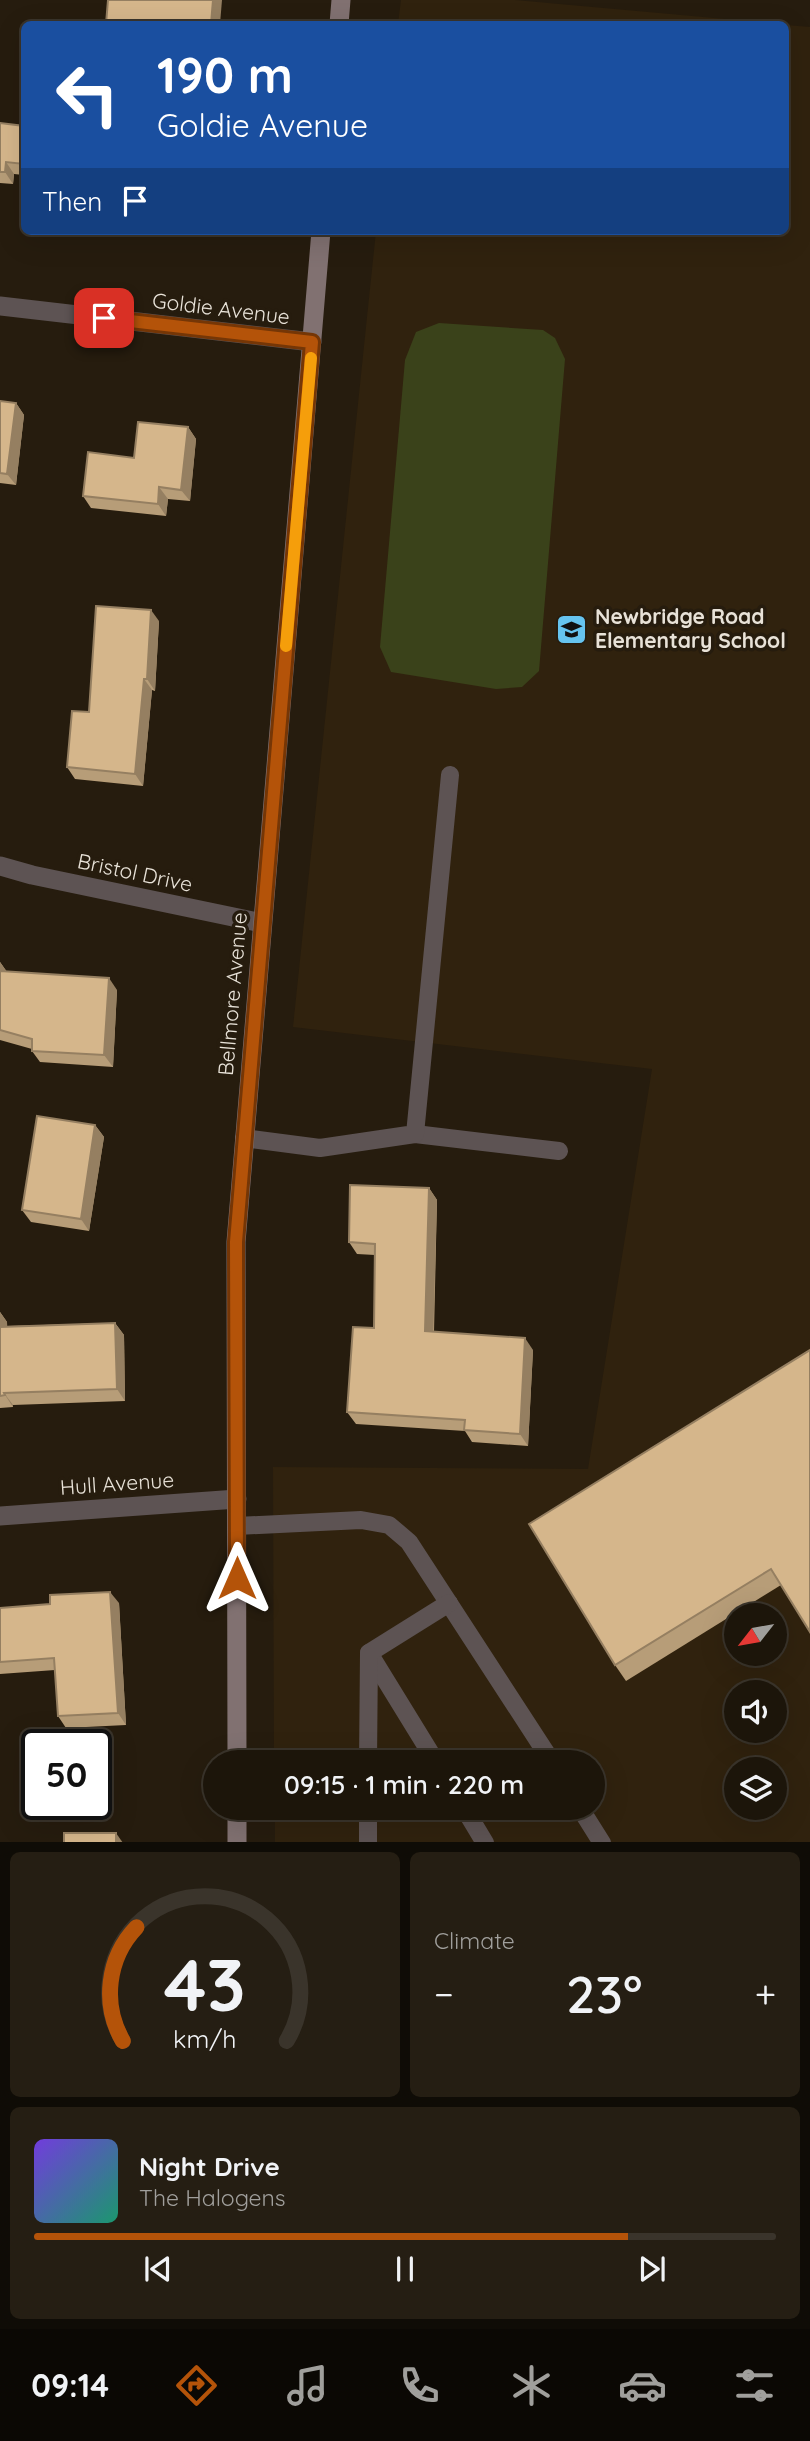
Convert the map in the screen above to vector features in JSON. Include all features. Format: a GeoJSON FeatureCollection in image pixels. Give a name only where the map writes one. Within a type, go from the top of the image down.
{"type":"FeatureCollection","features":[{"type":"Feature","properties":{"kind":"main road"},"geometry":{"type":"LineString","coordinates":[[339,21],[341,0]]}},
{"type":"Feature","properties":{"kind":"main road","name":"Bellmore Avenue"},"geometry":{"type":"LineString","coordinates":[[237,1750],[236,1242],[321,235]]}},
{"type":"Feature","properties":{"kind":"main road"},"geometry":{"type":"LineString","coordinates":[[237,1820],[237,1842]]}},
{"type":"Feature","properties":{"kind":"street","name":"Goldie Avenue"},"geometry":{"type":"LineString","coordinates":[[0,306],[312,342]]}},
{"type":"Feature","properties":{"kind":"street","name":"Bristol Drive"},"geometry":{"type":"LineString","coordinates":[[0,866],[262,923]]}},
{"type":"Feature","properties":{"kind":"street","name":"Hull Avenue"},"geometry":{"type":"LineString","coordinates":[[0,1516],[237,1499]]}},
{"type":"Feature","properties":{"kind":"lane"},"geometry":{"type":"LineString","coordinates":[[415,1134],[450,775]]}},
{"type":"Feature","properties":{"kind":"lane"},"geometry":{"type":"LineString","coordinates":[[244,1138],[320,1148],[415,1134],[559,1150]]}},
{"type":"Feature","properties":{"kind":"lane"},"geometry":{"type":"LineString","coordinates":[[237,1526],[360,1520],[389,1525],[409,1542],[544,1750]]}},
{"type":"Feature","properties":{"kind":"lane"},"geometry":{"type":"LineString","coordinates":[[369,1653],[449,1603]]}},
{"type":"Feature","properties":{"kind":"lane"},"geometry":{"type":"LineString","coordinates":[[368,1750],[369,1653]]}},
{"type":"Feature","properties":{"kind":"lane"},"geometry":{"type":"LineString","coordinates":[[369,1653],[429,1750]]}},
{"type":"Feature","properties":{"kind":"lane"},"geometry":{"type":"LineString","coordinates":[[368,1820],[368,1842]]}},
{"type":"Feature","properties":{"kind":"lane"},"geometry":{"type":"LineString","coordinates":[[471,1820],[484,1842]]}},
{"type":"Feature","properties":{"kind":"lane"},"geometry":{"type":"LineString","coordinates":[[588,1820],[601,1842]]}},
{"type":"Feature","properties":{"kind":"shaded area"},"geometry":{"type":"Polygon","coordinates":[[[401,0],[515,0],[747,21],[398,21],[401,0]]]}},
{"type":"Feature","properties":{"kind":"shaded area","name":"Newbridge Road Elementary School"},"geometry":{"type":"Polygon","coordinates":[[[789,25],[810,27],[810,1842],[275,1842],[275,1820],[605,1820],[605,1750],[274,1750],[273,1467],[588,1469],[652,1069],[293,1027],[376,235],[789,235],[789,25]]]}},
{"type":"Feature","properties":{"kind":"green space"},"geometry":{"type":"Polygon","coordinates":[[[439,323],[543,330],[555,338],[565,359],[539,671],[522,687],[496,689],[391,672],[380,647],[405,360],[416,332],[439,323]]]}},
{"type":"Feature","properties":{"kind":"building"},"geometry":{"type":"Polygon","coordinates":[[[108,0],[213,0],[211,21],[106,21],[108,0]]]}},
{"type":"Feature","properties":{"kind":"building"},"geometry":{"type":"Polygon","coordinates":[[[0,123],[21,126],[21,164],[6,162],[5,172],[0,172],[0,123]]]}},
{"type":"Feature","properties":{"kind":"building"},"geometry":{"type":"Polygon","coordinates":[[[0,401],[16,403],[7,474],[0,473],[0,401]]]}},
{"type":"Feature","properties":{"kind":"building"},"geometry":{"type":"Polygon","coordinates":[[[138,422],[188,427],[181,490],[159,487],[158,504],[83,496],[88,452],[134,458],[138,422]]]}},
{"type":"Feature","properties":{"kind":"building"},"geometry":{"type":"Polygon","coordinates":[[[96,606],[151,610],[147,679],[144,679],[135,774],[67,767],[72,711],[89,712],[96,606]]]}},
{"type":"Feature","properties":{"kind":"building"},"geometry":{"type":"Polygon","coordinates":[[[0,971],[109,978],[104,1055],[32,1051],[32,1039],[0,1030],[0,971]]]}},
{"type":"Feature","properties":{"kind":"building"},"geometry":{"type":"Polygon","coordinates":[[[37,1116],[95,1125],[81,1219],[22,1210],[37,1116]]]}},
{"type":"Feature","properties":{"kind":"building"},"geometry":{"type":"Polygon","coordinates":[[[350,1185],[429,1188],[425,1331],[525,1338],[520,1434],[464,1430],[465,1420],[347,1412],[353,1327],[374,1328],[375,1244],[349,1242],[350,1185]]]}},
{"type":"Feature","properties":{"kind":"building"},"geometry":{"type":"Polygon","coordinates":[[[115,1323],[117,1389],[4,1393],[5,1395],[0,1396],[0,1327],[115,1323]]]}},
{"type":"Feature","properties":{"kind":"building"},"geometry":{"type":"Polygon","coordinates":[[[810,1350],[810,1632],[771,1569],[615,1665],[529,1524],[810,1350]]]}},
{"type":"Feature","properties":{"kind":"building"},"geometry":{"type":"Polygon","coordinates":[[[110,1592],[118,1713],[58,1716],[54,1658],[0,1662],[0,1608],[50,1604],[50,1595],[110,1592]]]}},
{"type":"Feature","properties":{"kind":"building"},"geometry":{"type":"Polygon","coordinates":[[[64,1833],[116,1833],[116,1842],[64,1842],[64,1833]]]}},
{"type":"Feature","properties":{"kind":"slow traffic"},"geometry":{"type":"LineString","coordinates":[[286,646],[311,358]]}},
{"type":"Feature","properties":{"kind":"place","name":"Newbridge Road Elementary School"},"geometry":{"type":"Point","coordinates":[572,629]}},
{"type":"Feature","properties":{"kind":"route"},"geometry":{"type":"LineString","coordinates":[[104,318],[312,342],[236,1242],[237,1578]]}}]}
